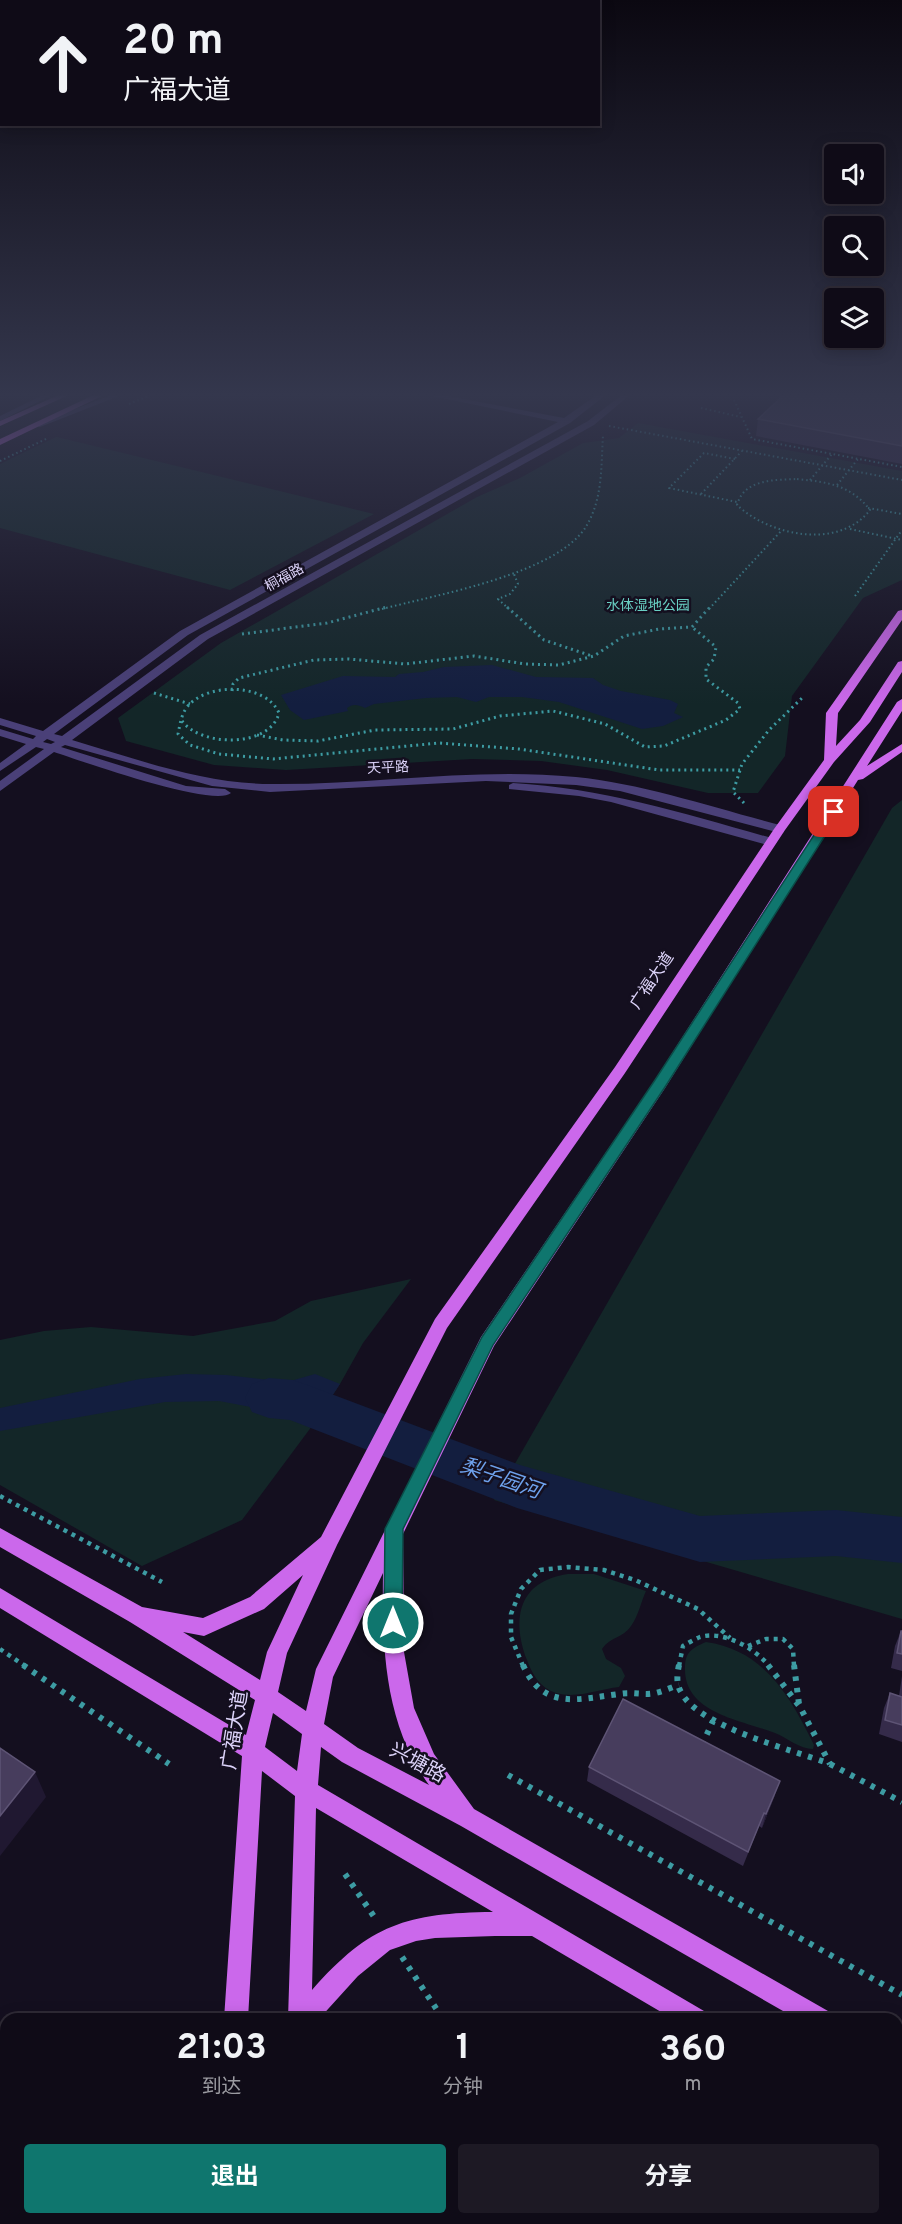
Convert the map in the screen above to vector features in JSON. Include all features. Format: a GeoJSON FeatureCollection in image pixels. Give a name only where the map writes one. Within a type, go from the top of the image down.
{"type":"FeatureCollection","features":[{"type":"Feature","properties":{"kind":"main road"},"geometry":{"type":"LineString","coordinates":[[830,760],[832,713],[902,613]]}},
{"type":"Feature","properties":{"kind":"main road","name":"广福大道"},"geometry":{"type":"LineString","coordinates":[[236,2013],[253,1751],[265,1695],[285,1630],[441,1324],[620,1070],[776,836],[830,760],[864,722],[902,664]]}},
{"type":"Feature","properties":{"kind":"main road"},"geometry":{"type":"LineString","coordinates":[[302,2013],[304,1788],[311,1728],[323,1676],[487,1342],[660,1084],[902,702]]}},
{"type":"Feature","properties":{"kind":"main road"},"geometry":{"type":"LineString","coordinates":[[854,781],[902,747]]}},
{"type":"Feature","properties":{"kind":"main road"},"geometry":{"type":"LineString","coordinates":[[394,1529],[393,1647],[400,1703],[426,1762],[469,1818]]}},
{"type":"Feature","properties":{"kind":"main road","name":"兴塘路"},"geometry":{"type":"LineString","coordinates":[[0,1537],[137,1615],[265,1695],[350,1755],[469,1818],[810,2013]]}},
{"type":"Feature","properties":{"kind":"main road"},"geometry":{"type":"LineString","coordinates":[[137,1615],[204,1627],[257,1603],[330,1539]]}},
{"type":"Feature","properties":{"kind":"main road"},"geometry":{"type":"LineString","coordinates":[[0,1597],[253,1751],[304,1788],[686,2013]]}},
{"type":"Feature","properties":{"kind":"main road"},"geometry":{"type":"LineString","coordinates":[[307,2013],[344,1971],[383,1941],[432,1926],[532,1924]]}},
{"type":"Feature","properties":{"kind":"street","name":"桐福路"},"geometry":{"type":"LineString","coordinates":[[0,768],[184,633],[426,498]]}},
{"type":"Feature","properties":{"kind":"street","name":"桐福路"},"geometry":{"type":"LineString","coordinates":[[0,787],[66,741],[204,637],[456,498]]}},
{"type":"Feature","properties":{"kind":"street","name":"天平路"},"geometry":{"type":"LineString","coordinates":[[0,721],[126,760],[212,782],[270,788],[486,777],[576,781],[620,788],[776,836]]}},
{"type":"Feature","properties":{"kind":"street","name":"天平路"},"geometry":{"type":"LineString","coordinates":[[0,732],[185,789],[240,795],[291,796],[473,787],[572,791],[776,836]]}},
{"type":"Feature","properties":{"kind":"path"},"geometry":{"type":"LineString","coordinates":[[234,634],[327,622],[514,574],[570,546],[586,525],[598,498]]}},
{"type":"Feature","properties":{"kind":"path"},"geometry":{"type":"LineString","coordinates":[[718,498],[737,502]]}},
{"type":"Feature","properties":{"kind":"path"},"geometry":{"type":"LineString","coordinates":[[737,498],[743,514],[756,522],[782,530],[817,534],[849,529],[902,540]]}},
{"type":"Feature","properties":{"kind":"path"},"geometry":{"type":"LineString","coordinates":[[849,529],[867,519],[870,510],[862,498]]}},
{"type":"Feature","properties":{"kind":"path"},"geometry":{"type":"LineString","coordinates":[[868,508],[902,514]]}},
{"type":"Feature","properties":{"kind":"path"},"geometry":{"type":"LineString","coordinates":[[692,627],[782,530]]}},
{"type":"Feature","properties":{"kind":"path"},"geometry":{"type":"LineString","coordinates":[[855,596],[902,530]]}},
{"type":"Feature","properties":{"kind":"path"},"geometry":{"type":"LineString","coordinates":[[514,574],[518,584],[510,594],[498,599],[544,640],[594,656]]}},
{"type":"Feature","properties":{"kind":"path"},"geometry":{"type":"LineString","coordinates":[[182,721],[186,729],[210,739],[226,740],[256,735],[283,740],[318,741],[375,730],[453,729],[478,724],[500,716],[553,711],[605,724],[636,744],[645,747],[664,746],[726,720],[740,709],[738,703],[706,679],[706,667],[714,659],[716,647],[692,627],[659,629],[624,636],[594,656],[559,665],[525,664],[474,656],[405,664],[349,659],[314,660],[239,678],[233,684],[232,691]]}},
{"type":"Feature","properties":{"kind":"path"},"geometry":{"type":"LineString","coordinates":[[148,691],[190,704]]}},
{"type":"Feature","properties":{"kind":"path"},"geometry":{"type":"LineString","coordinates":[[256,735],[275,722],[278,714],[277,707],[260,695],[232,691],[215,693],[190,704],[183,712],[178,734],[190,745],[219,754],[273,759],[439,743],[519,749],[659,770],[740,770]]}},
{"type":"Feature","properties":{"kind":"path"},"geometry":{"type":"LineString","coordinates":[[745,804],[733,792],[740,770],[769,730],[802,698]]}},
{"type":"Feature","properties":{"kind":"path"},"geometry":{"type":"LineString","coordinates":[[0,1496],[162,1582]]}},
{"type":"Feature","properties":{"kind":"path"},"geometry":{"type":"LineString","coordinates":[[679,1685],[650,1694],[623,1693],[579,1700],[552,1698],[536,1687],[525,1670],[511,1638],[511,1614],[521,1589],[540,1570],[568,1567],[604,1570],[644,1584],[698,1609],[731,1639]]}},
{"type":"Feature","properties":{"kind":"path"},"geometry":{"type":"LineString","coordinates":[[830,1765],[800,1707],[758,1652],[731,1639],[702,1636],[683,1646],[677,1673],[680,1692],[693,1708],[713,1721],[830,1765],[902,1802]]}},
{"type":"Feature","properties":{"kind":"path"},"geometry":{"type":"LineString","coordinates":[[747,1646],[766,1639],[783,1639],[793,1649],[795,1685],[800,1707]]}},
{"type":"Feature","properties":{"kind":"path"},"geometry":{"type":"LineString","coordinates":[[0,1649],[170,1764]]}},
{"type":"Feature","properties":{"kind":"path"},"geometry":{"type":"LineString","coordinates":[[698,1755],[713,1721]]}},
{"type":"Feature","properties":{"kind":"path"},"geometry":{"type":"LineString","coordinates":[[508,1775],[902,1995]]}},
{"type":"Feature","properties":{"kind":"green space"},"geometry":{"type":"Polygon","coordinates":[[[0,498],[307,498],[374,514],[230,590],[0,528],[0,498]]]}},
{"type":"Feature","properties":{"kind":"green space","name":"水体湿地公园"},"geometry":{"type":"Polygon","coordinates":[[[476,498],[902,498],[902,580],[863,598],[792,696],[785,756],[758,793],[708,793],[607,770],[541,761],[472,759],[286,770],[214,765],[126,741],[118,718],[221,643],[476,498]]]}},
{"type":"Feature","properties":{"kind":"green space"},"geometry":{"type":"Polygon","coordinates":[[[902,800],[902,1619],[494,1500],[892,808],[902,800]]]}},
{"type":"Feature","properties":{"kind":"green space"},"geometry":{"type":"Polygon","coordinates":[[[411,1279],[363,1343],[315,1422],[242,1520],[142,1566],[0,1485],[0,1340],[44,1331],[91,1327],[193,1336],[275,1321],[311,1301],[411,1279]]]}},
{"type":"Feature","properties":{"kind":"green space"},"geometry":{"type":"Polygon","coordinates":[[[568,1574],[594,1574],[646,1591],[631,1626],[602,1649],[606,1659],[621,1668],[625,1676],[619,1687],[564,1695],[550,1691],[541,1684],[529,1665],[520,1630],[523,1604],[529,1593],[539,1584],[568,1574]]]}},
{"type":"Feature","properties":{"kind":"green space"},"geometry":{"type":"Polygon","coordinates":[[[706,1642],[744,1655],[773,1678],[795,1709],[814,1745],[813,1749],[718,1713],[694,1696],[687,1683],[686,1658],[693,1649],[706,1642]]]}},
{"type":"Feature","properties":{"kind":"water"},"geometry":{"type":"Polygon","coordinates":[[[492,665],[536,677],[593,678],[603,685],[621,691],[670,700],[678,704],[674,713],[683,717],[663,726],[642,729],[559,702],[522,697],[489,697],[476,702],[457,697],[374,704],[365,708],[354,705],[347,708],[348,711],[304,720],[290,710],[281,695],[343,676],[395,677],[399,674],[444,667],[492,665]]]}},
{"type":"Feature","properties":{"kind":"water"},"geometry":{"type":"Polygon","coordinates":[[[186,1374],[226,1375],[287,1382],[315,1374],[340,1384],[315,1422],[306,1415],[299,1418],[289,1410],[271,1411],[219,1401],[165,1402],[0,1431],[0,1408],[140,1379],[186,1374]]]}},
{"type":"Feature","properties":{"kind":"building"},"geometry":{"type":"Polygon","coordinates":[[[902,1631],[902,1654],[897,1653],[902,1631]]]}},
{"type":"Feature","properties":{"kind":"building"},"geometry":{"type":"Polygon","coordinates":[[[890,1693],[902,1697],[902,1725],[885,1720],[890,1693]]]}},
{"type":"Feature","properties":{"kind":"building"},"geometry":{"type":"Polygon","coordinates":[[[623,1699],[780,1781],[748,1852],[589,1767],[623,1699]]]}},
{"type":"Feature","properties":{"kind":"building"},"geometry":{"type":"Polygon","coordinates":[[[0,1748],[35,1772],[0,1816],[0,1748]]]}},
{"type":"Feature","properties":{"kind":"waterway","name":"梨子园河"},"geometry":{"type":"LineString","coordinates":[[269,1398],[293,1400],[517,1486],[700,1539],[836,1533],[902,1540]]}},
{"type":"Feature","properties":{"kind":"route"},"geometry":{"type":"LineString","coordinates":[[393,1623],[394,1529],[487,1342],[660,1084],[834,812]]}}]}
